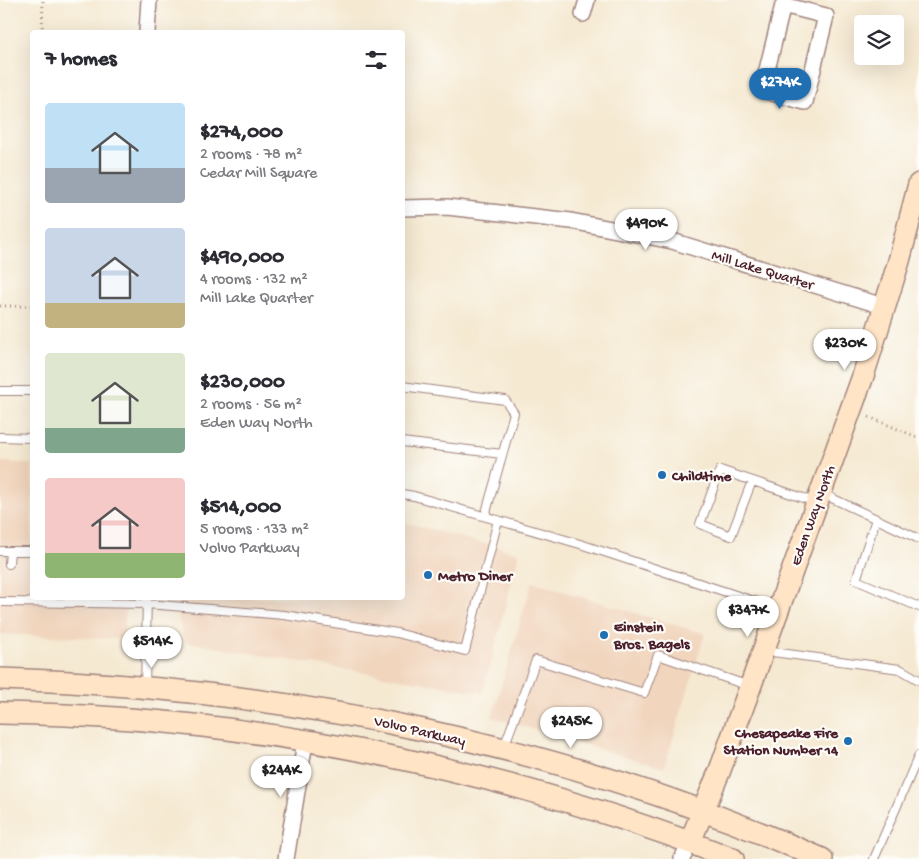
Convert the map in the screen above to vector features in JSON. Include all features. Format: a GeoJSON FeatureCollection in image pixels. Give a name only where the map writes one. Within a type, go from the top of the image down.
{"type":"FeatureCollection","features":[{"type":"Feature","properties":{"kind":"main road","name":"Eden Way North"},"geometry":{"type":"LineString","coordinates":[[686,851],[720,770],[863,376],[886,307],[919,184]]}},
{"type":"Feature","properties":{"kind":"main road","name":"Volvo Parkway"},"geometry":{"type":"LineString","coordinates":[[0,679],[60,680],[146,687],[270,702],[374,719],[443,734],[578,770],[703,810],[822,859]]}},
{"type":"Feature","properties":{"kind":"main road"},"geometry":{"type":"LineString","coordinates":[[0,713],[88,716],[228,730],[401,760],[496,782],[589,808],[686,851],[733,859]]}},
{"type":"Feature","properties":{"kind":"street"},"geometry":{"type":"LineString","coordinates":[[147,30],[149,0]]}},
{"type":"Feature","properties":{"kind":"street"},"geometry":{"type":"LineString","coordinates":[[783,5],[806,5],[826,16],[805,102],[762,90],[783,5]]}},
{"type":"Feature","properties":{"kind":"street","name":"Mill Lake Quarter"},"geometry":{"type":"LineString","coordinates":[[405,208],[447,207],[571,220],[672,241],[886,307]]}},
{"type":"Feature","properties":{"kind":"street"},"geometry":{"type":"LineString","coordinates":[[286,859],[305,742]]}},
{"type":"Feature","properties":{"kind":"lane"},"geometry":{"type":"LineString","coordinates":[[405,386],[506,400],[514,413],[485,516]]}},
{"type":"Feature","properties":{"kind":"lane"},"geometry":{"type":"LineString","coordinates":[[0,391],[30,391]]}},
{"type":"Feature","properties":{"kind":"lane"},"geometry":{"type":"LineString","coordinates":[[0,437],[30,438]]}},
{"type":"Feature","properties":{"kind":"lane"},"geometry":{"type":"LineString","coordinates":[[405,442],[502,454]]}},
{"type":"Feature","properties":{"kind":"lane"},"geometry":{"type":"LineString","coordinates":[[752,481],[731,536],[700,524],[720,470],[752,481],[819,498],[876,519],[919,539]]}},
{"type":"Feature","properties":{"kind":"lane"},"geometry":{"type":"LineString","coordinates":[[405,494],[580,544],[778,609]]}},
{"type":"Feature","properties":{"kind":"lane"},"geometry":{"type":"LineString","coordinates":[[876,519],[856,580],[919,607]]}},
{"type":"Feature","properties":{"kind":"lane"},"geometry":{"type":"LineString","coordinates":[[38,600],[147,601],[181,607],[284,615],[397,633],[465,651],[498,520]]}},
{"type":"Feature","properties":{"kind":"lane"},"geometry":{"type":"LineString","coordinates":[[0,551],[30,552]]}},
{"type":"Feature","properties":{"kind":"lane"},"geometry":{"type":"LineString","coordinates":[[9,564],[10,551]]}},
{"type":"Feature","properties":{"kind":"lane"},"geometry":{"type":"LineString","coordinates":[[0,602],[9,599],[30,600]]}},
{"type":"Feature","properties":{"kind":"lane"},"geometry":{"type":"LineString","coordinates":[[181,607],[182,600]]}},
{"type":"Feature","properties":{"kind":"lane"},"geometry":{"type":"LineString","coordinates":[[146,687],[147,601]]}},
{"type":"Feature","properties":{"kind":"lane"},"geometry":{"type":"LineString","coordinates":[[763,651],[900,669],[919,680]]}},
{"type":"Feature","properties":{"kind":"lane"},"geometry":{"type":"LineString","coordinates":[[503,749],[536,660],[644,693],[658,655],[750,686]]}},
{"type":"Feature","properties":{"kind":"lane"},"geometry":{"type":"LineString","coordinates":[[874,859],[919,755]]}},
{"type":"Feature","properties":{"kind":"path"},"geometry":{"type":"LineString","coordinates":[[42,30],[43,0]]}},
{"type":"Feature","properties":{"kind":"path"},"geometry":{"type":"LineString","coordinates":[[0,306],[30,306]]}},
{"type":"Feature","properties":{"kind":"path"},"geometry":{"type":"LineString","coordinates":[[866,416],[919,438]]}},
{"type":"Feature","properties":{"kind":"shaded area"},"geometry":{"type":"Polygon","coordinates":[[[0,462],[30,464],[30,600],[126,600],[124,639],[0,634],[0,462]]]}},
{"type":"Feature","properties":{"kind":"shaded area"},"geometry":{"type":"Polygon","coordinates":[[[405,523],[519,553],[483,693],[185,642],[174,600],[405,600],[405,523]]]}},
{"type":"Feature","properties":{"kind":"shaded area"},"geometry":{"type":"Polygon","coordinates":[[[532,582],[705,634],[664,768],[492,717],[532,582]]]}},
{"type":"Feature","properties":{"kind":"place","name":"Childtime"},"geometry":{"type":"Point","coordinates":[662,475]}},
{"type":"Feature","properties":{"kind":"place","name":"Metro Diner"},"geometry":{"type":"Point","coordinates":[428,575]}},
{"type":"Feature","properties":{"kind":"place","name":"Einstein Bros. Bagels"},"geometry":{"type":"Point","coordinates":[604,635]}},
{"type":"Feature","properties":{"kind":"place","name":"Chesapeake Fire Station Number 14"},"geometry":{"type":"Point","coordinates":[848,741]}}]}
